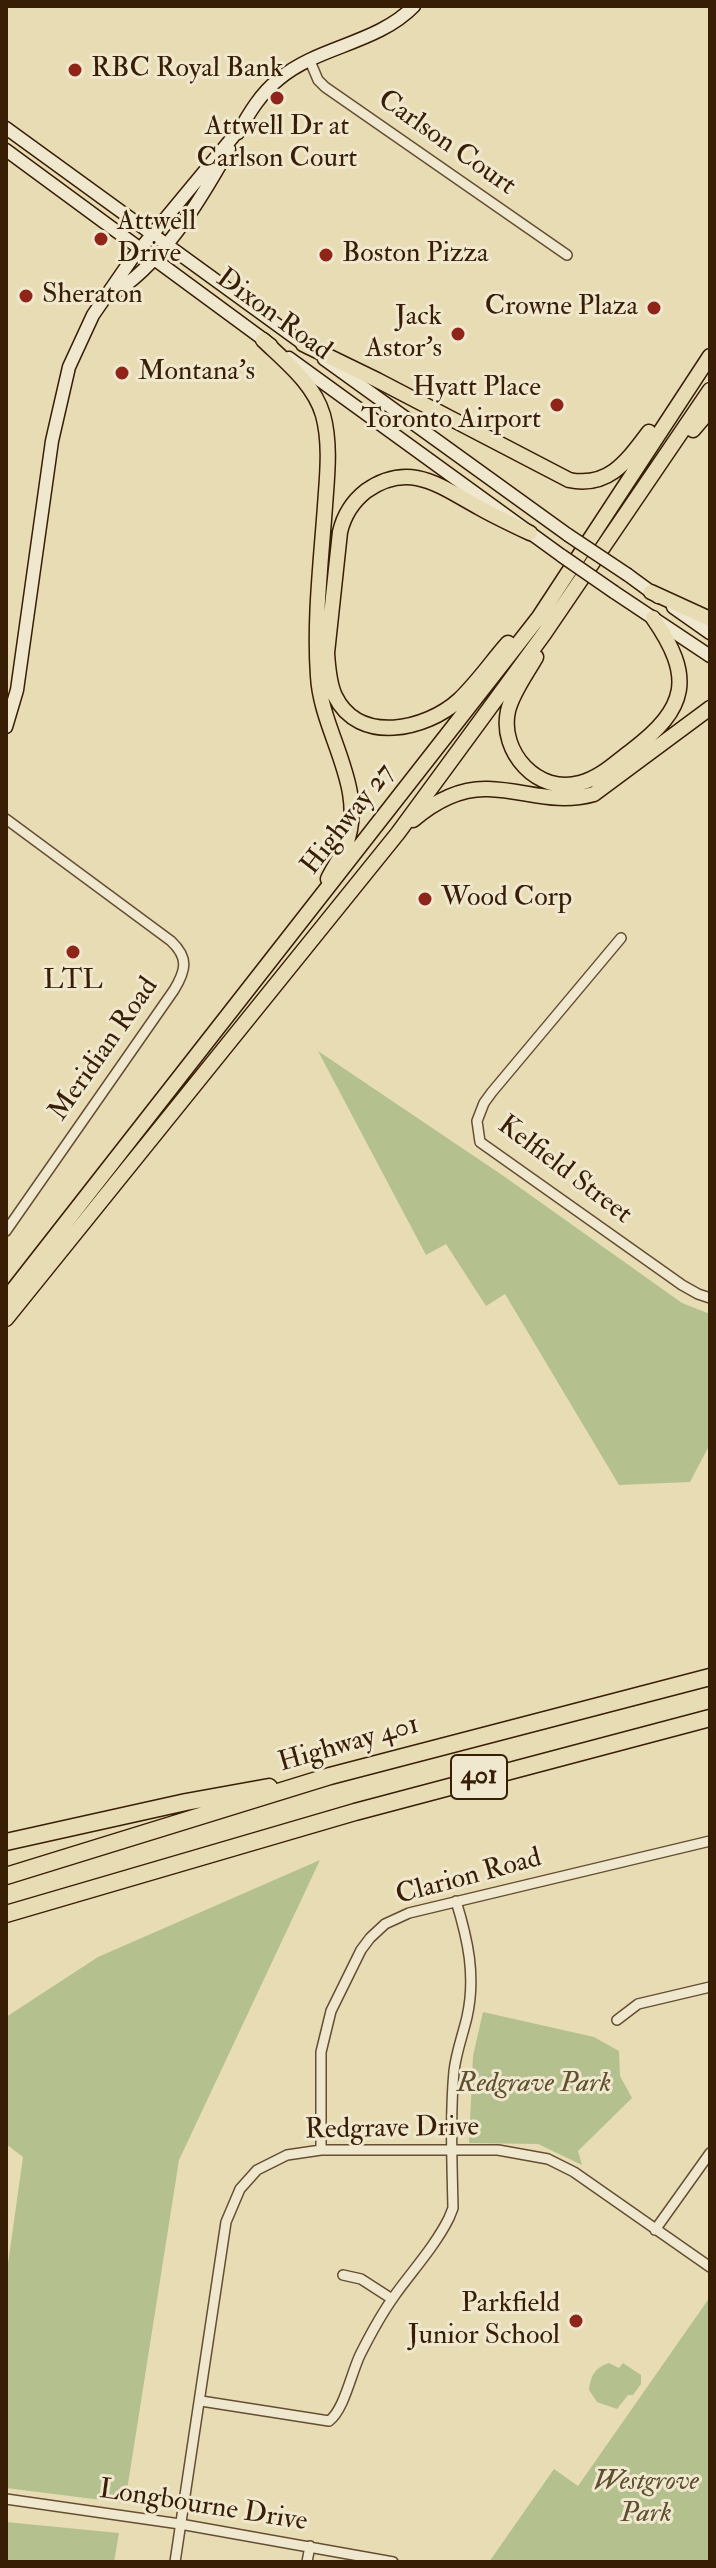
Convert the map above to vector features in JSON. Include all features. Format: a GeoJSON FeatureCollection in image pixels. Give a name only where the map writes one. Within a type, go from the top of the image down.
{"type":"FeatureCollection","features":[{"type":"Feature","properties":{"kind":"highway","name":"Highway 401"},"geometry":{"type":"LineString","coordinates":[[6,1876],[330,1776],[710,1677]]}},
{"type":"Feature","properties":{"kind":"highway","name":"401"},"geometry":{"type":"LineString","coordinates":[[6,1914],[413,1795],[710,1718]]}},
{"type":"Feature","properties":{"kind":"highway"},"geometry":{"type":"LineString","coordinates":[[6,1842],[186,1802],[330,1776]]}},
{"type":"Feature","properties":{"kind":"main road"},"geometry":{"type":"LineString","coordinates":[[105,298],[124,288],[167,245],[257,101],[274,83],[295,68],[376,32],[414,6]]}},
{"type":"Feature","properties":{"kind":"main road"},"geometry":{"type":"LineString","coordinates":[[6,727],[17,690],[52,441],[62,394],[81,338],[140,250],[242,126]]}},
{"type":"Feature","properties":{"kind":"main road","name":"Dixon Road"},"geometry":{"type":"LineString","coordinates":[[6,128],[568,535],[710,633]]}},
{"type":"Feature","properties":{"kind":"main road","name":"Dixon Road"},"geometry":{"type":"LineString","coordinates":[[6,150],[530,533],[710,656]]}},
{"type":"Feature","properties":{"kind":"main road"},"geometry":{"type":"LineString","coordinates":[[263,340],[306,384],[317,401],[327,435],[318,680],[329,728],[349,786],[352,815],[345,847],[316,905]]}},
{"type":"Feature","properties":{"kind":"main road"},"geometry":{"type":"LineString","coordinates":[[303,344],[569,480],[582,483],[594,482],[612,473],[678,404]]}},
{"type":"Feature","properties":{"kind":"main road","name":"Highway 27"},"geometry":{"type":"LineString","coordinates":[[6,1299],[539,617],[710,356]]}},
{"type":"Feature","properties":{"kind":"main road","name":"Highway 27"},"geometry":{"type":"LineString","coordinates":[[6,1319],[398,833],[544,634],[710,390]]}},
{"type":"Feature","properties":{"kind":"main road"},"geometry":{"type":"LineString","coordinates":[[664,459],[710,410]]}},
{"type":"Feature","properties":{"kind":"main road"},"geometry":{"type":"LineString","coordinates":[[530,533],[435,482],[420,479],[389,479],[357,499],[342,521],[340,532],[327,653],[334,695],[351,715],[373,727],[404,727],[430,719],[459,700],[511,640],[539,617]]}},
{"type":"Feature","properties":{"kind":"main road"},"geometry":{"type":"LineString","coordinates":[[651,592],[710,619]]}},
{"type":"Feature","properties":{"kind":"main road"},"geometry":{"type":"LineString","coordinates":[[544,634],[536,657],[508,708],[506,727],[509,744],[522,764],[538,779],[550,783],[576,784],[595,778],[655,733],[674,709],[680,683],[677,659],[667,637],[653,618]]}},
{"type":"Feature","properties":{"kind":"main road"},"geometry":{"type":"LineString","coordinates":[[398,833],[439,802],[470,790],[489,789],[560,800],[594,794],[710,708]]}},
{"type":"Feature","properties":{"kind":"street","name":"Carlson Court"},"geometry":{"type":"LineString","coordinates":[[310,61],[318,80],[325,87],[567,255]]}},
{"type":"Feature","properties":{"kind":"street","name":"Meridian Road"},"geometry":{"type":"LineString","coordinates":[[6,819],[171,941],[182,951],[183,972],[174,990],[6,1231]]}},
{"type":"Feature","properties":{"kind":"street","name":"Kelfield Street"},"geometry":{"type":"LineString","coordinates":[[621,938],[492,1092],[479,1113],[477,1130],[480,1142],[521,1173],[682,1285],[710,1298]]}},
{"type":"Feature","properties":{"kind":"street","name":"Clarion Road"},"geometry":{"type":"LineString","coordinates":[[321,2150],[321,2052],[325,2030],[361,1950],[385,1924],[409,1913],[710,1841]]}},
{"type":"Feature","properties":{"kind":"street"},"geometry":{"type":"LineString","coordinates":[[201,2401],[329,2421],[336,2416],[360,2356],[392,2299],[449,2218],[453,2208],[454,2069],[468,2013],[472,1979],[468,1938],[456,1901]]}},
{"type":"Feature","properties":{"kind":"street"},"geometry":{"type":"LineString","coordinates":[[617,2020],[638,2004],[710,1987]]}},
{"type":"Feature","properties":{"kind":"street","name":"Redgrave Drive"},"geometry":{"type":"LineString","coordinates":[[175,2562],[226,2222],[240,2189],[257,2170],[287,2155],[321,2150],[498,2150],[548,2159],[585,2178],[710,2267]]}},
{"type":"Feature","properties":{"kind":"street"},"geometry":{"type":"LineString","coordinates":[[655,2230],[710,2153]]}},
{"type":"Feature","properties":{"kind":"street"},"geometry":{"type":"LineString","coordinates":[[343,2275],[361,2279],[392,2299]]}},
{"type":"Feature","properties":{"kind":"street","name":"Longbourne Drive"},"geometry":{"type":"LineString","coordinates":[[6,2499],[180,2524],[393,2562]]}},
{"type":"Feature","properties":{"kind":"street"},"geometry":{"type":"LineString","coordinates":[[307,2562],[310,2546]]}},
{"type":"Feature","properties":{"kind":"green space"},"geometry":{"type":"Polygon","coordinates":[[[318,1051],[505,1177],[682,1303],[710,1314],[710,1444],[690,1482],[619,1485],[505,1294],[486,1306],[446,1244],[426,1255],[318,1051]]]}},
{"type":"Feature","properties":{"kind":"green space"},"geometry":{"type":"Polygon","coordinates":[[[320,1860],[179,2160],[125,2503],[6,2488],[6,2278],[23,2157],[6,2144],[6,2017],[98,1957],[320,1860]]]}},
{"type":"Feature","properties":{"kind":"green space","name":"Redgrave Park"},"geometry":{"type":"Polygon","coordinates":[[[483,2012],[594,2037],[619,2051],[620,2076],[632,2098],[578,2151],[582,2165],[538,2144],[469,2143],[473,2056],[483,2012]]]}},
{"type":"Feature","properties":{"kind":"green space","name":"Westgrove Park"},"geometry":{"type":"Polygon","coordinates":[[[710,2297],[710,2562],[489,2562],[554,2469],[578,2486],[710,2297]]]}},
{"type":"Feature","properties":{"kind":"green space"},"geometry":{"type":"Polygon","coordinates":[[[609,2363],[619,2368],[623,2363],[641,2375],[641,2384],[617,2409],[597,2402],[589,2390],[594,2373],[609,2363]]]}},
{"type":"Feature","properties":{"kind":"green space"},"geometry":{"type":"Polygon","coordinates":[[[6,2522],[119,2533],[114,2562],[6,2562],[6,2522]]]}},
{"type":"Feature","properties":{"kind":"place","name":"RBC Royal Bank"},"geometry":{"type":"Point","coordinates":[75,70]}},
{"type":"Feature","properties":{"kind":"place","name":"Attwell Dr at Carlson Court"},"geometry":{"type":"Point","coordinates":[277,98]}},
{"type":"Feature","properties":{"kind":"place","name":"Attwell Drive"},"geometry":{"type":"Point","coordinates":[101,239]}},
{"type":"Feature","properties":{"kind":"place","name":"Boston Pizza"},"geometry":{"type":"Point","coordinates":[326,255]}},
{"type":"Feature","properties":{"kind":"place","name":"Sheraton"},"geometry":{"type":"Point","coordinates":[26,296]}},
{"type":"Feature","properties":{"kind":"place","name":"Crowne Plaza"},"geometry":{"type":"Point","coordinates":[654,308]}},
{"type":"Feature","properties":{"kind":"place","name":"Jack Astor's"},"geometry":{"type":"Point","coordinates":[458,334]}},
{"type":"Feature","properties":{"kind":"place","name":"Montana's"},"geometry":{"type":"Point","coordinates":[122,373]}},
{"type":"Feature","properties":{"kind":"place","name":"Hyatt Place Toronto Airport"},"geometry":{"type":"Point","coordinates":[557,405]}},
{"type":"Feature","properties":{"kind":"place","name":"Wood Corp"},"geometry":{"type":"Point","coordinates":[425,899]}},
{"type":"Feature","properties":{"kind":"place","name":"LTL"},"geometry":{"type":"Point","coordinates":[73,952]}},
{"type":"Feature","properties":{"kind":"place","name":"Parkfield Junior School"},"geometry":{"type":"Point","coordinates":[576,2321]}}]}
